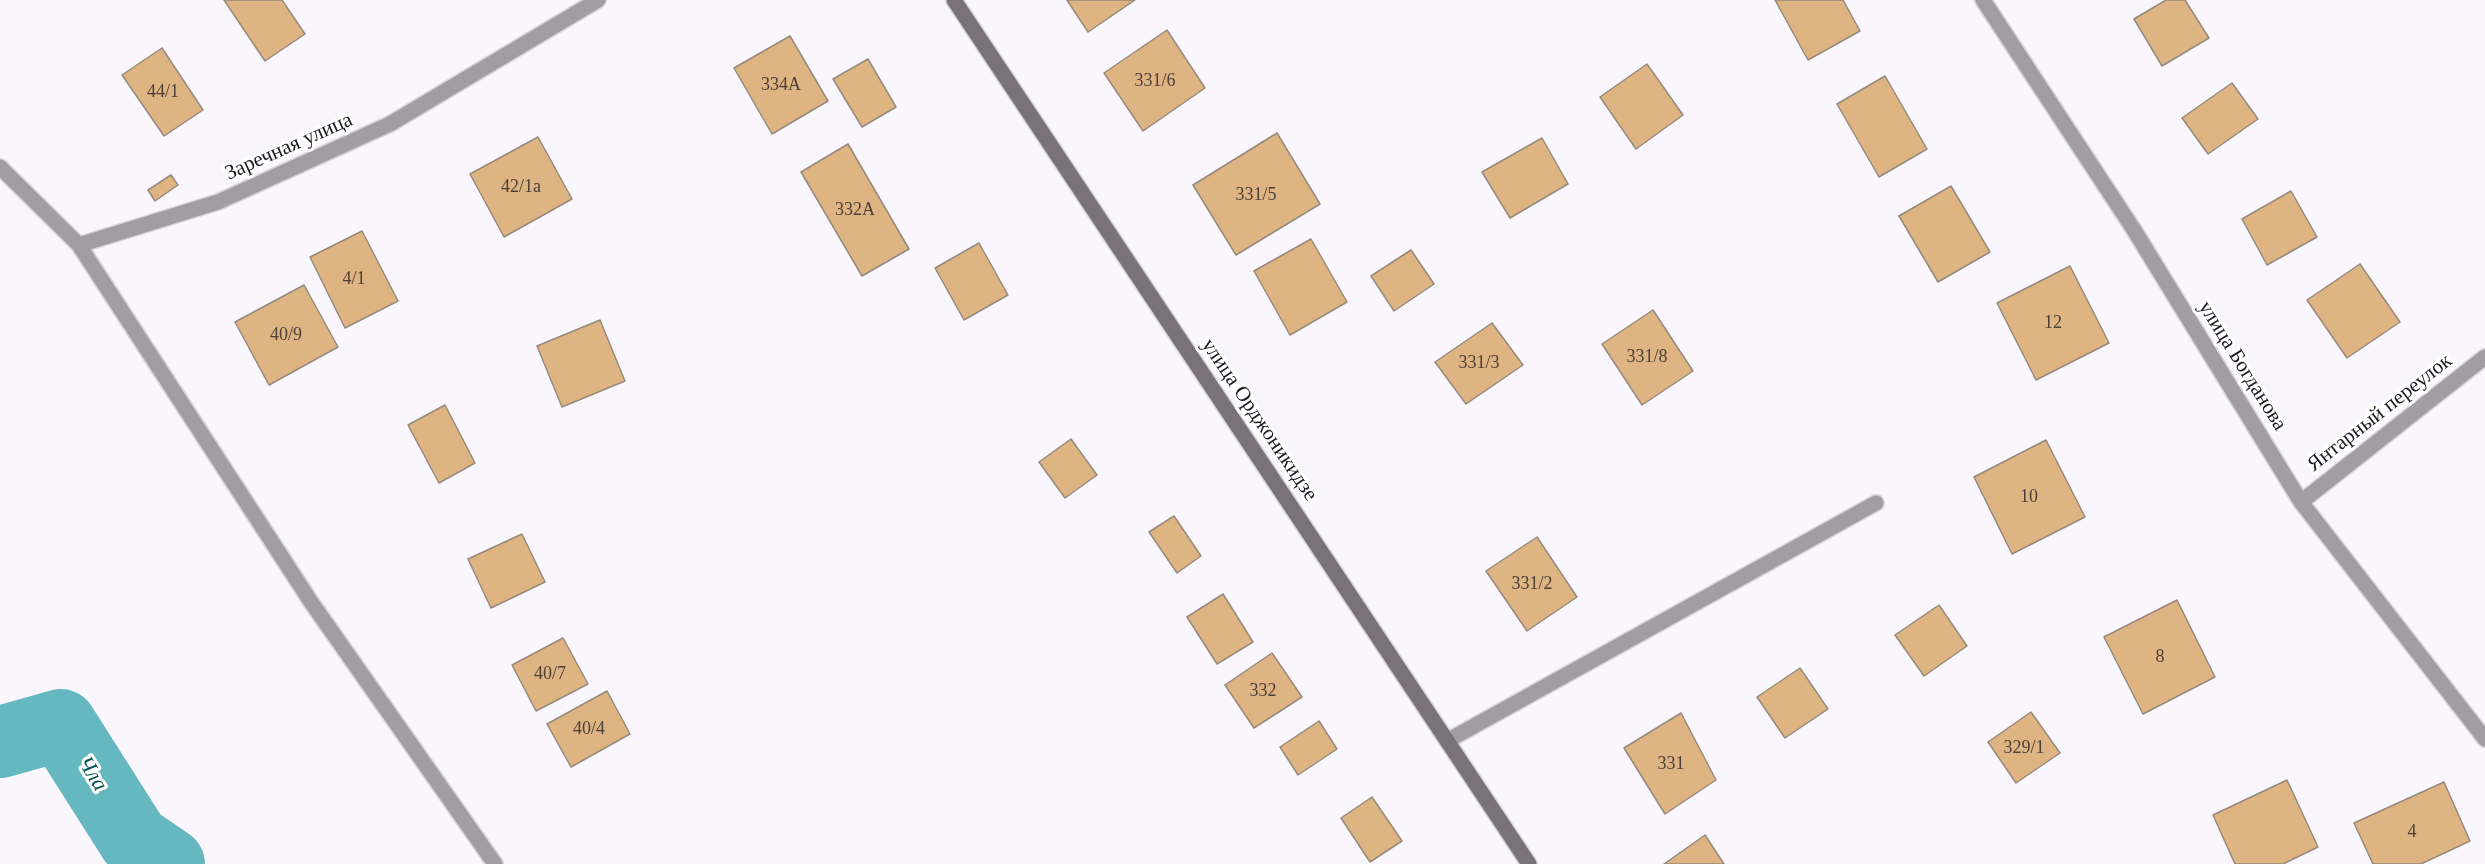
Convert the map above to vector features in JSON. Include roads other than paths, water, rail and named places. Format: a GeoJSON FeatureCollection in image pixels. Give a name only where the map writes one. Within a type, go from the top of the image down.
{"type":"FeatureCollection","features":[{"type":"Feature","properties":{"kind":"street","name":"Заречная улица"},"geometry":{"type":"LineString","coordinates":[[79,245],[218,202],[390,124],[598,0]]}},
{"type":"Feature","properties":{"kind":"street","name":"улица Орджоникидзе"},"geometry":{"type":"LineString","coordinates":[[954,0],[1529,864]]}},
{"type":"Feature","properties":{"kind":"street","name":"улица Богданова"},"geometry":{"type":"LineString","coordinates":[[1983,0],[2134,230],[2301,502],[2485,739]]}},
{"type":"Feature","properties":{"kind":"street"},"geometry":{"type":"LineString","coordinates":[[0,167],[79,245],[311,602],[495,864]]}},
{"type":"Feature","properties":{"kind":"street","name":"Янтарный переулок"},"geometry":{"type":"LineString","coordinates":[[2301,502],[2485,357]]}},
{"type":"Feature","properties":{"kind":"street"},"geometry":{"type":"LineString","coordinates":[[1447,741],[1876,503]]}},
{"type":"Feature","properties":{"kind":"waterway","name":"Чла"},"geometry":{"type":"LineString","coordinates":[[0,742],[61,725],[134,840],[169,864]]}}]}
